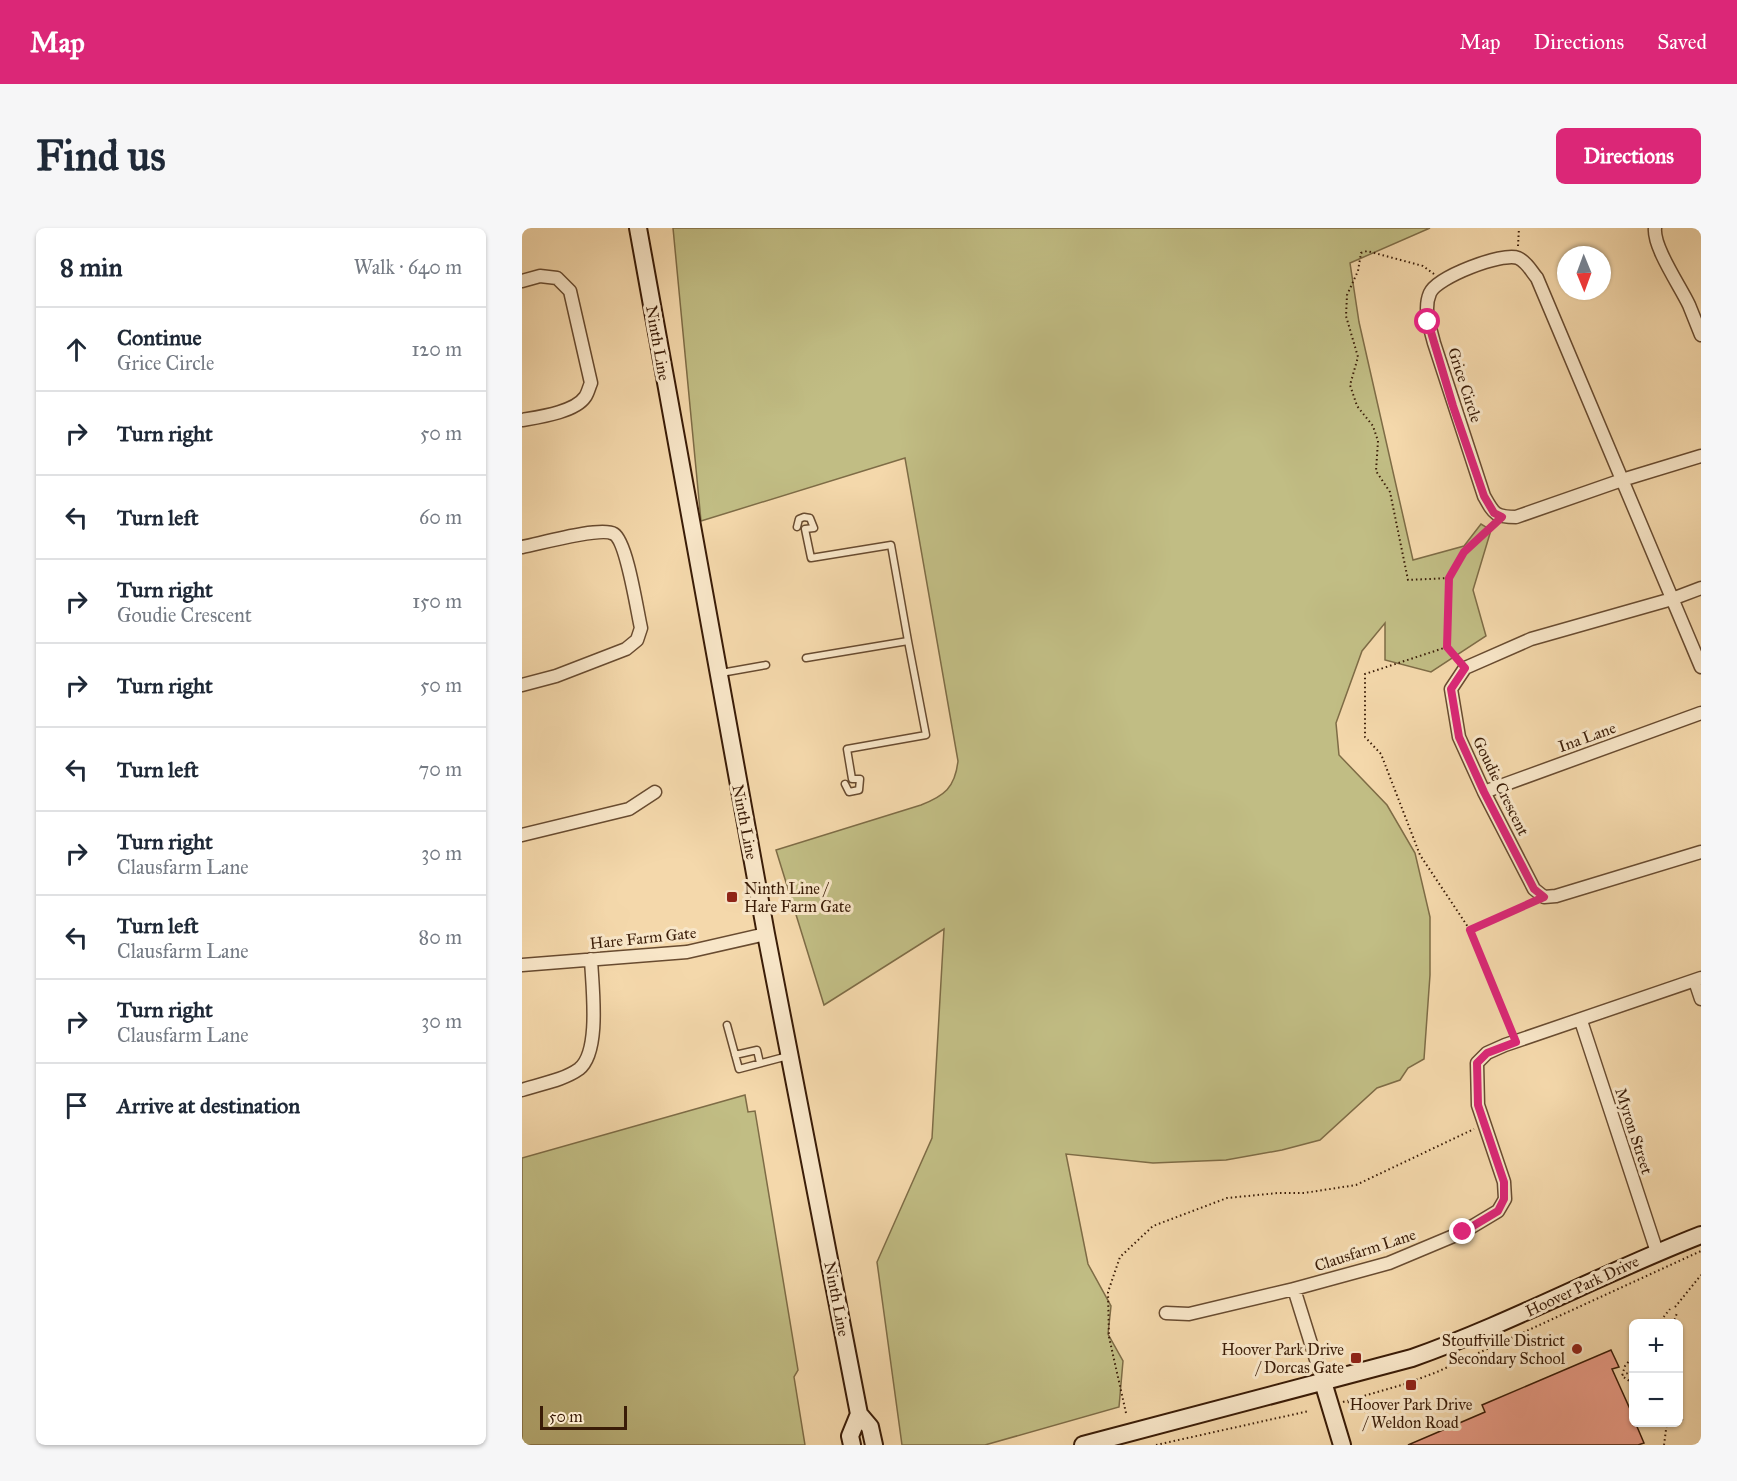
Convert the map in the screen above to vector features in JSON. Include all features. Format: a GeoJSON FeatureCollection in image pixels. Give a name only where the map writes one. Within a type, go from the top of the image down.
{"type":"FeatureCollection","features":[{"type":"Feature","properties":{"kind":"main road","name":"Ninth Line"},"geometry":{"type":"LineString","coordinates":[[638,228],[766,934],[859,1414],[870,1427],[874,1445]]}},
{"type":"Feature","properties":{"kind":"main road","name":"Hoover Park Drive"},"geometry":{"type":"LineString","coordinates":[[1083,1445],[1412,1358],[1457,1342],[1657,1252],[1701,1235]]}},
{"type":"Feature","properties":{"kind":"main road"},"geometry":{"type":"LineString","coordinates":[[1323,1382],[1342,1445]]}},
{"type":"Feature","properties":{"kind":"main road","name":"Ninth Line"},"geometry":{"type":"LineString","coordinates":[[852,1445],[850,1436],[859,1414]]}},
{"type":"Feature","properties":{"kind":"street"},"geometry":{"type":"LineString","coordinates":[[1655,228],[1654,234],[1663,255],[1689,304],[1701,335]]}},
{"type":"Feature","properties":{"kind":"street"},"geometry":{"type":"LineString","coordinates":[[1443,280],[1462,270],[1516,257],[1526,263],[1537,278],[1701,667]]}},
{"type":"Feature","properties":{"kind":"street"},"geometry":{"type":"LineString","coordinates":[[522,281],[540,276],[557,278],[570,291],[591,383],[586,397],[577,404],[551,414],[522,420]]}},
{"type":"Feature","properties":{"kind":"street","name":"Grice Circle"},"geometry":{"type":"LineString","coordinates":[[1443,280],[1430,291],[1426,305],[1428,322],[1453,406],[1484,496],[1494,513],[1502,517]]}},
{"type":"Feature","properties":{"kind":"street"},"geometry":{"type":"LineString","coordinates":[[1502,517],[1516,517],[1622,480],[1701,456]]}},
{"type":"Feature","properties":{"kind":"street"},"geometry":{"type":"LineString","coordinates":[[522,547],[600,531],[614,534],[623,546],[641,628],[637,640],[626,650],[556,676],[522,685]]}},
{"type":"Feature","properties":{"kind":"street"},"geometry":{"type":"LineString","coordinates":[[1465,668],[1531,639],[1672,599],[1701,588]]}},
{"type":"Feature","properties":{"kind":"street","name":"Goudie Crescent"},"geometry":{"type":"LineString","coordinates":[[1465,668],[1451,689],[1459,737],[1484,792],[1534,889],[1544,897]]}},
{"type":"Feature","properties":{"kind":"street","name":"Ina Lane"},"geometry":{"type":"LineString","coordinates":[[1484,792],[1701,713]]}},
{"type":"Feature","properties":{"kind":"street"},"geometry":{"type":"LineString","coordinates":[[522,835],[629,808],[655,792]]}},
{"type":"Feature","properties":{"kind":"street"},"geometry":{"type":"LineString","coordinates":[[1544,897],[1556,897],[1701,852]]}},
{"type":"Feature","properties":{"kind":"street","name":"Hare Farm Gate"},"geometry":{"type":"LineString","coordinates":[[522,965],[687,952],[766,934]]}},
{"type":"Feature","properties":{"kind":"street"},"geometry":{"type":"LineString","coordinates":[[522,1090],[576,1071],[586,1061],[591,1045],[592,1026],[591,959]]}},
{"type":"Feature","properties":{"kind":"street"},"geometry":{"type":"LineString","coordinates":[[1698,980],[1701,999]]}},
{"type":"Feature","properties":{"kind":"street","name":"Clausfarm Lane"},"geometry":{"type":"LineString","coordinates":[[1166,1313],[1189,1314],[1389,1263],[1463,1232],[1498,1211],[1504,1199],[1504,1182],[1478,1105],[1477,1063],[1487,1053],[1516,1042],[1698,980]]}},
{"type":"Feature","properties":{"kind":"street","name":"Myron Street"},"geometry":{"type":"LineString","coordinates":[[1581,1021],[1657,1252]]}},
{"type":"Feature","properties":{"kind":"street"},"geometry":{"type":"LineString","coordinates":[[1294,1289],[1323,1382]]}},
{"type":"Feature","properties":{"kind":"lane"},"geometry":{"type":"LineString","coordinates":[[802,529],[811,558],[891,545],[926,735],[847,749],[848,781]]}},
{"type":"Feature","properties":{"kind":"lane"},"geometry":{"type":"LineString","coordinates":[[806,658],[908,640]]}},
{"type":"Feature","properties":{"kind":"lane"},"geometry":{"type":"LineString","coordinates":[[718,674],[766,665]]}},
{"type":"Feature","properties":{"kind":"lane"},"geometry":{"type":"LineString","coordinates":[[728,1025],[739,1068],[790,1056]]}},
{"type":"Feature","properties":{"kind":"lane"},"geometry":{"type":"LineString","coordinates":[[735,1054],[757,1050],[760,1063]]}},
{"type":"Feature","properties":{"kind":"path"},"geometry":{"type":"LineString","coordinates":[[1516,257],[1520,228]]}},
{"type":"Feature","properties":{"kind":"path"},"geometry":{"type":"LineString","coordinates":[[1443,280],[1423,266],[1367,251],[1361,253],[1358,271],[1347,295],[1346,316],[1358,357],[1350,385],[1357,406],[1373,426],[1378,441],[1376,471],[1390,492],[1408,580],[1449,578]]}},
{"type":"Feature","properties":{"kind":"path"},"geometry":{"type":"LineString","coordinates":[[1465,668],[1447,647],[1449,578],[1464,552],[1502,517]]}},
{"type":"Feature","properties":{"kind":"path"},"geometry":{"type":"LineString","coordinates":[[1447,647],[1365,674],[1365,737],[1381,754],[1420,855],[1470,930],[1516,1042]]}},
{"type":"Feature","properties":{"kind":"path"},"geometry":{"type":"LineString","coordinates":[[1470,930],[1544,897]]}},
{"type":"Feature","properties":{"kind":"path"},"geometry":{"type":"LineString","coordinates":[[1126,1413],[1109,1337],[1108,1292],[1120,1257],[1153,1226],[1227,1198],[1304,1193],[1356,1185],[1484,1124]]}},
{"type":"Feature","properties":{"kind":"path"},"geometry":{"type":"LineString","coordinates":[[1343,1402],[1437,1372],[1701,1251]]}},
{"type":"Feature","properties":{"kind":"path"},"geometry":{"type":"LineString","coordinates":[[1675,1306],[1701,1275]]}},
{"type":"Feature","properties":{"kind":"path"},"geometry":{"type":"LineString","coordinates":[[1661,1319],[1670,1309]]}},
{"type":"Feature","properties":{"kind":"path"},"geometry":{"type":"LineString","coordinates":[[1675,1319],[1677,1313]]}},
{"type":"Feature","properties":{"kind":"path"},"geometry":{"type":"LineString","coordinates":[[1622,1376],[1629,1361]]}},
{"type":"Feature","properties":{"kind":"path"},"geometry":{"type":"LineString","coordinates":[[1622,1376],[1629,1373]]}},
{"type":"Feature","properties":{"kind":"path"},"geometry":{"type":"LineString","coordinates":[[1622,1376],[1629,1381]]}},
{"type":"Feature","properties":{"kind":"path"},"geometry":{"type":"LineString","coordinates":[[1347,1401],[1398,1430]]}},
{"type":"Feature","properties":{"kind":"path"},"geometry":{"type":"LineString","coordinates":[[1156,1445],[1309,1411]]}},
{"type":"Feature","properties":{"kind":"path"},"geometry":{"type":"LineString","coordinates":[[1664,1445],[1666,1427]]}},
{"type":"Feature","properties":{"kind":"shaded area"},"geometry":{"type":"Polygon","coordinates":[[[673,228],[1430,228],[1350,263],[1359,322],[1413,560],[1464,546],[1481,524],[1491,530],[1473,590],[1486,636],[1431,672],[1385,660],[1385,623],[1362,651],[1336,723],[1339,755],[1387,805],[1415,853],[1430,917],[1430,975],[1424,1059],[1408,1068],[1400,1080],[1377,1088],[1320,1140],[1282,1150],[1226,1160],[1153,1163],[1066,1154],[1088,1264],[1111,1306],[1108,1334],[1123,1361],[1119,1407],[985,1445],[902,1445],[877,1262],[932,1138],[944,929],[824,1005],[776,850],[921,805],[947,790],[954,778],[958,761],[905,458],[701,521],[673,228]]]}},
{"type":"Feature","properties":{"kind":"shaded area"},"geometry":{"type":"Polygon","coordinates":[[[745,1095],[748,1112],[755,1111],[798,1370],[794,1377],[805,1445],[522,1445],[522,1158],[745,1095]]]}},
{"type":"Feature","properties":{"kind":"building"},"geometry":{"type":"Polygon","coordinates":[[[1611,1350],[1619,1367],[1612,1369],[1629,1407],[1629,1427],[1637,1427],[1644,1443],[1638,1445],[1408,1445],[1485,1412],[1482,1405],[1611,1350]]]}},
{"type":"Feature","properties":{"kind":"place","name":"Ninth Line / Hare Farm Gate"},"geometry":{"type":"Point","coordinates":[732,897]}},
{"type":"Feature","properties":{"kind":"place","name":"Stouffville District Secondary School"},"geometry":{"type":"Point","coordinates":[1577,1349]}},
{"type":"Feature","properties":{"kind":"place","name":"Hoover Park Drive / Dorcas Gate"},"geometry":{"type":"Point","coordinates":[1356,1358]}},
{"type":"Feature","properties":{"kind":"place","name":"Hoover Park Drive / Weldon Road"},"geometry":{"type":"Point","coordinates":[1411,1385]}},
{"type":"Feature","properties":{"kind":"route"},"geometry":{"type":"LineString","coordinates":[[1428,322],[1453,406],[1484,496],[1494,513],[1502,517],[1464,552],[1449,578],[1447,647],[1465,668],[1451,689],[1459,737],[1484,792],[1534,889],[1544,897],[1470,930],[1516,1042],[1487,1053],[1477,1063],[1478,1105],[1504,1182],[1504,1199],[1498,1211],[1463,1232]]}}]}
